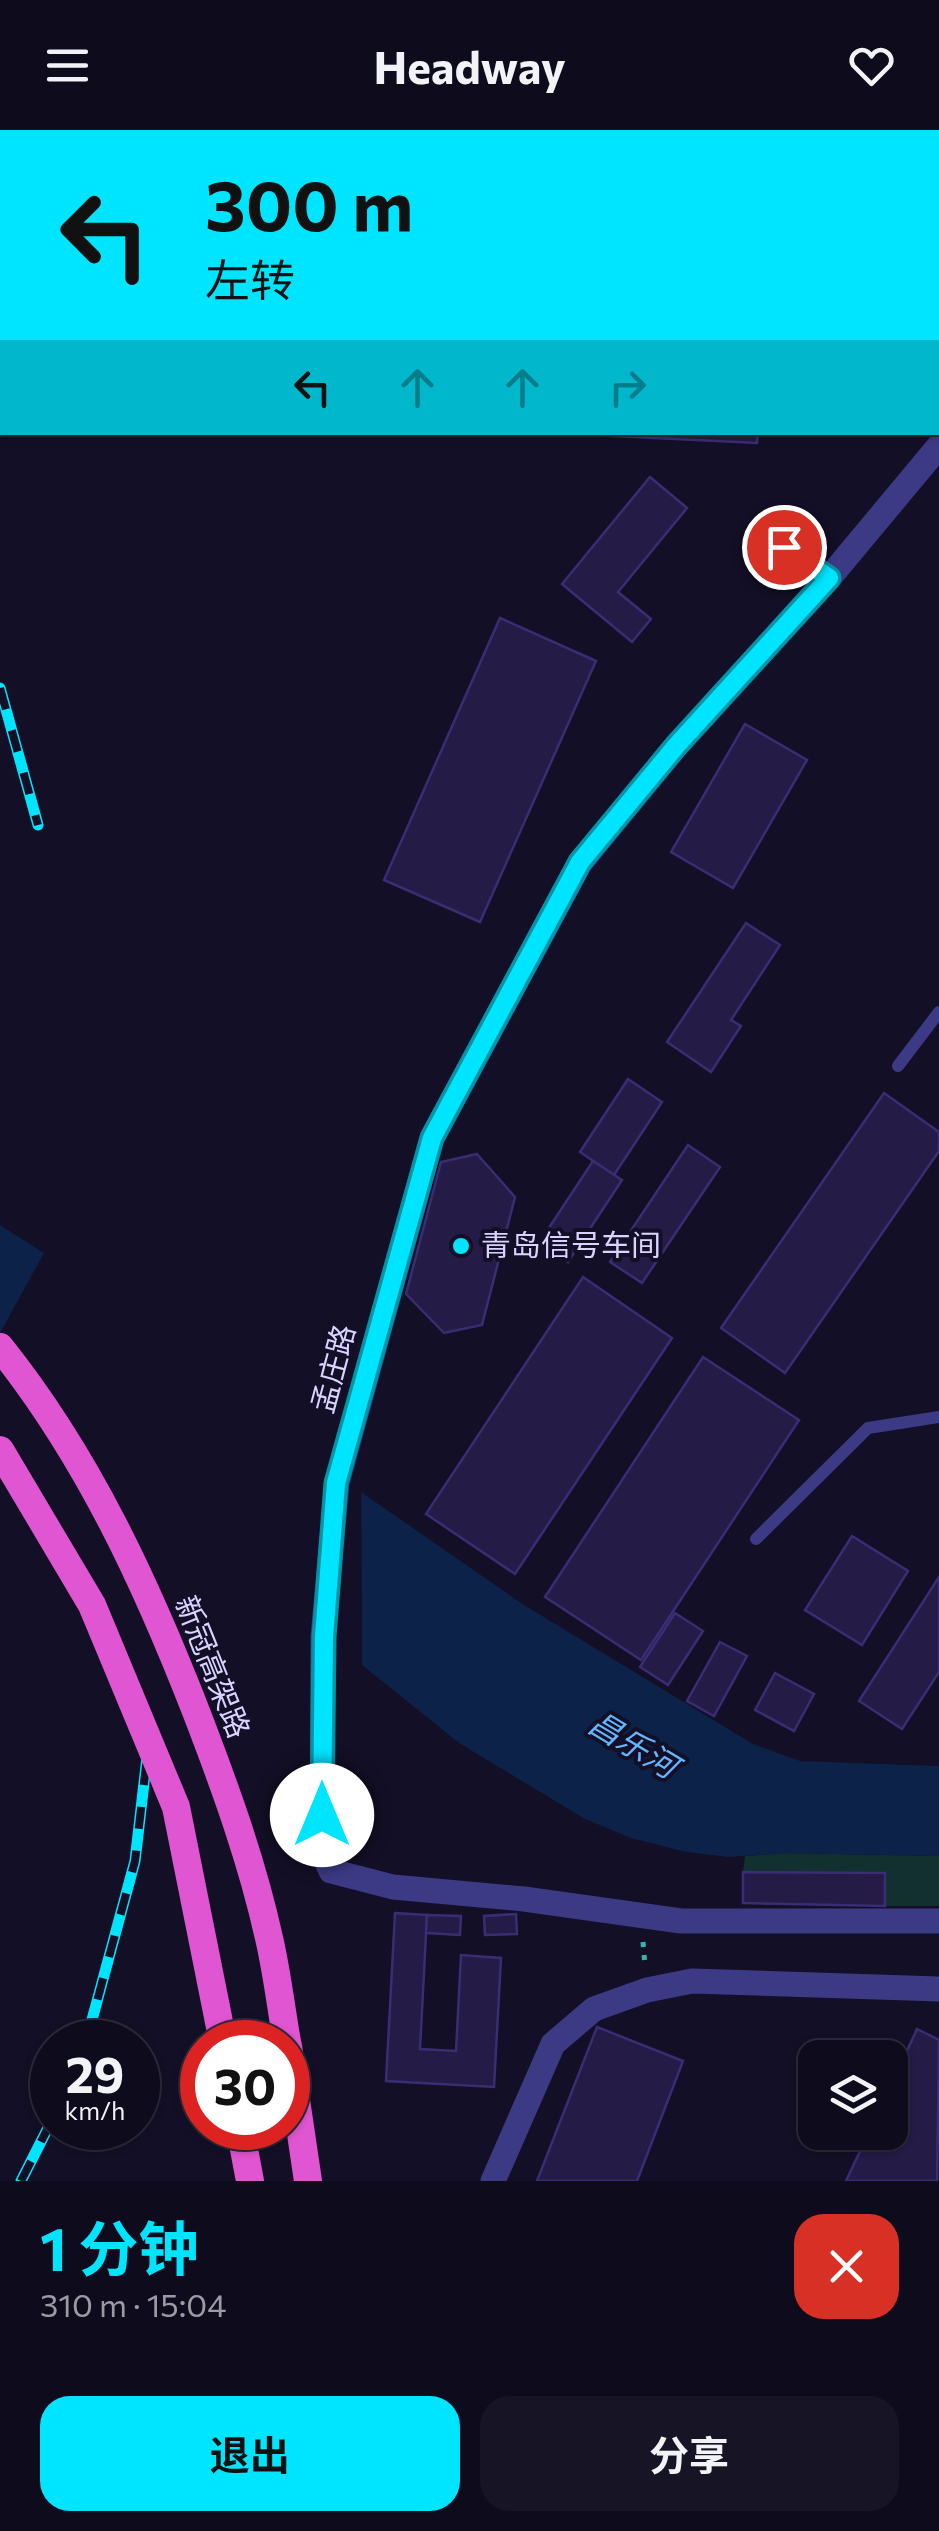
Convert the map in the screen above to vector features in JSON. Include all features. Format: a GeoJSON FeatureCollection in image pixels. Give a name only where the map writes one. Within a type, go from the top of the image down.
{"type":"FeatureCollection","features":[{"type":"Feature","properties":{"kind":"highway","name":"新冠高架路"},"geometry":{"type":"LineString","coordinates":[[0,1347],[43,1401],[91,1479],[162,1623],[232,1803],[269,1938],[283,2020]]}},
{"type":"Feature","properties":{"kind":"highway"},"geometry":{"type":"LineString","coordinates":[[0,1450],[92,1605],[176,1808],[219,2020]]}},
{"type":"Feature","properties":{"kind":"highway"},"geometry":{"type":"LineString","coordinates":[[244,2150],[250,2181]]}},
{"type":"Feature","properties":{"kind":"highway","name":"新冠高架路"},"geometry":{"type":"LineString","coordinates":[[303,2150],[308,2181]]}},
{"type":"Feature","properties":{"kind":"street","name":"孟庄路"},"geometry":{"type":"LineString","coordinates":[[939,446],[829,578],[676,746],[580,862],[432,1138],[336,1483],[324,1637],[322,1851],[331,1870],[393,1887],[524,1899],[681,1921],[939,1921]]}},
{"type":"Feature","properties":{"kind":"street"},"geometry":{"type":"LineString","coordinates":[[493,2181],[554,2044],[594,2009],[646,1990],[692,1981],[939,1990]]}},
{"type":"Feature","properties":{"kind":"lane"},"geometry":{"type":"LineString","coordinates":[[759,530],[829,578]]}},
{"type":"Feature","properties":{"kind":"lane"},"geometry":{"type":"LineString","coordinates":[[898,1066],[939,1012]]}},
{"type":"Feature","properties":{"kind":"lane"},"geometry":{"type":"LineString","coordinates":[[756,1539],[868,1428],[939,1417]]}},
{"type":"Feature","properties":{"kind":"green space"},"geometry":{"type":"Polygon","coordinates":[[[745,1856],[939,1856],[939,1906],[885,1906],[885,1873],[743,1872],[745,1856]]]}},
{"type":"Feature","properties":{"kind":"water"},"geometry":{"type":"Polygon","coordinates":[[[0,1225],[44,1253],[0,1333],[0,1225]]]}},
{"type":"Feature","properties":{"kind":"water","name":"昌乐河"},"geometry":{"type":"Polygon","coordinates":[[[361,1492],[524,1605],[753,1744],[800,1761],[939,1766],[939,1856],[786,1853],[729,1857],[686,1852],[631,1838],[585,1819],[459,1743],[362,1665],[361,1492]]]}},
{"type":"Feature","properties":{"kind":"pier"},"geometry":{"type":"Polygon","coordinates":[[[357,1489],[361,1492],[362,1665],[357,1662],[357,1489]]]}},
{"type":"Feature","properties":{"kind":"building"},"geometry":{"type":"Polygon","coordinates":[[[590,435],[758,435],[757,443],[590,435]]]}},
{"type":"Feature","properties":{"kind":"building"},"geometry":{"type":"Polygon","coordinates":[[[650,477],[687,508],[618,592],[651,619],[632,642],[562,584],[650,477]]]}},
{"type":"Feature","properties":{"kind":"building"},"geometry":{"type":"Polygon","coordinates":[[[500,618],[596,661],[480,922],[384,880],[500,618]]]}},
{"type":"Feature","properties":{"kind":"building"},"geometry":{"type":"Polygon","coordinates":[[[745,724],[807,760],[733,888],[671,852],[745,724]]]}},
{"type":"Feature","properties":{"kind":"building"},"geometry":{"type":"Polygon","coordinates":[[[746,923],[780,945],[731,1020],[741,1026],[711,1072],[667,1042],[746,923]]]}},
{"type":"Feature","properties":{"kind":"building","name":"青岛信号车间"},"geometry":{"type":"Polygon","coordinates":[[[628,1079],[662,1102],[614,1175],[580,1152],[628,1079]]]}},
{"type":"Feature","properties":{"kind":"building"},"geometry":{"type":"Polygon","coordinates":[[[884,1093],[939,1132],[939,1151],[785,1373],[721,1328],[884,1093]]]}},
{"type":"Feature","properties":{"kind":"building"},"geometry":{"type":"Polygon","coordinates":[[[688,1145],[720,1167],[642,1283],[610,1262],[688,1145]]]}},
{"type":"Feature","properties":{"kind":"building","name":"青岛信号车间"},"geometry":{"type":"Polygon","coordinates":[[[477,1154],[515,1197],[482,1325],[444,1333],[406,1294],[441,1162],[477,1154]]]}},
{"type":"Feature","properties":{"kind":"building","name":"青岛信号车间"},"geometry":{"type":"Polygon","coordinates":[[[593,1161],[622,1180],[568,1262],[539,1243],[593,1161]]]}},
{"type":"Feature","properties":{"kind":"building"},"geometry":{"type":"Polygon","coordinates":[[[583,1277],[672,1338],[515,1574],[426,1514],[583,1277]]]}},
{"type":"Feature","properties":{"kind":"building"},"geometry":{"type":"Polygon","coordinates":[[[703,1357],[799,1420],[641,1660],[545,1597],[703,1357]]]}},
{"type":"Feature","properties":{"kind":"building"},"geometry":{"type":"Polygon","coordinates":[[[852,1536],[908,1571],[862,1645],[805,1610],[852,1536]]]}},
{"type":"Feature","properties":{"kind":"building"},"geometry":{"type":"Polygon","coordinates":[[[939,1577],[939,1672],[902,1729],[859,1701],[939,1577]]]}},
{"type":"Feature","properties":{"kind":"building"},"geometry":{"type":"Polygon","coordinates":[[[675,1613],[703,1631],[668,1685],[640,1667],[675,1613]]]}},
{"type":"Feature","properties":{"kind":"building"},"geometry":{"type":"Polygon","coordinates":[[[720,1642],[747,1656],[714,1716],[687,1701],[720,1642]]]}},
{"type":"Feature","properties":{"kind":"building"},"geometry":{"type":"Polygon","coordinates":[[[775,1673],[814,1694],[794,1731],[755,1710],[775,1673]]]}},
{"type":"Feature","properties":{"kind":"building"},"geometry":{"type":"Polygon","coordinates":[[[743,1872],[885,1873],[885,1906],[743,1903],[743,1872]]]}},
{"type":"Feature","properties":{"kind":"building"},"geometry":{"type":"Polygon","coordinates":[[[395,1913],[427,1915],[420,2049],[456,2051],[461,1955],[501,1958],[494,2087],[386,2081],[395,1913]]]}},
{"type":"Feature","properties":{"kind":"building"},"geometry":{"type":"Polygon","coordinates":[[[516,1914],[517,1934],[485,1935],[484,1916],[516,1914]]]}},
{"type":"Feature","properties":{"kind":"building"},"geometry":{"type":"Polygon","coordinates":[[[427,1915],[461,1916],[460,1935],[426,1933],[427,1915]]]}},
{"type":"Feature","properties":{"kind":"building"},"geometry":{"type":"Polygon","coordinates":[[[597,2027],[683,2061],[637,2181],[537,2181],[597,2027]]]}},
{"type":"Feature","properties":{"kind":"building"},"geometry":{"type":"Polygon","coordinates":[[[917,2029],[939,2040],[937,2181],[846,2181],[861,2150],[908,2150],[908,2049],[917,2029]]]}},
{"type":"Feature","properties":{"kind":"railway"},"geometry":{"type":"LineString","coordinates":[[0,688],[38,825]]}},
{"type":"Feature","properties":{"kind":"railway"},"geometry":{"type":"LineString","coordinates":[[92,2020],[135,1861],[150,1731]]}},
{"type":"Feature","properties":{"kind":"railway"},"geometry":{"type":"LineString","coordinates":[[21,2181],[37,2150]]}},
{"type":"Feature","properties":{"kind":"place","name":"青岛信号车间"},"geometry":{"type":"Point","coordinates":[461,1246]}},
{"type":"Feature","properties":{"kind":"route"},"geometry":{"type":"LineString","coordinates":[[322,1815],[324,1637],[336,1483],[432,1138],[580,862],[676,746],[829,578],[784,547]]}}]}
